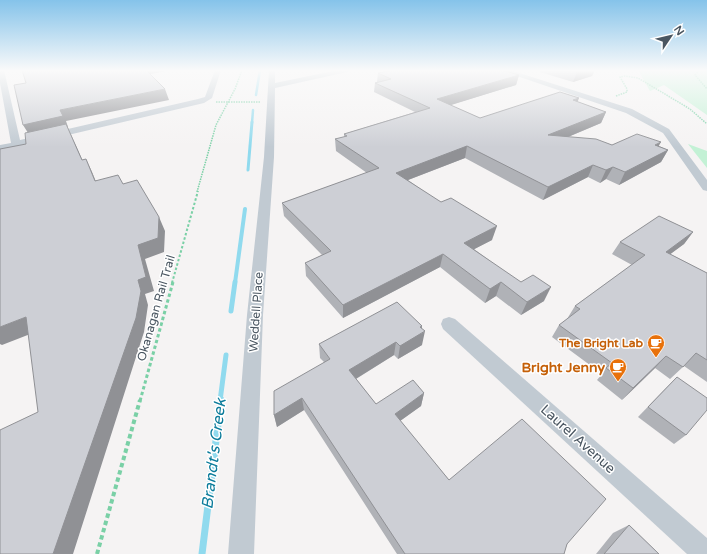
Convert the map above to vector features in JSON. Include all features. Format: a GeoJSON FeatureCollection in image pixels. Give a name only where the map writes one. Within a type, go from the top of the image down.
{"type":"FeatureCollection","features":[{"type":"Feature","properties":{"kind":"street"},"geometry":{"type":"LineString","coordinates":[[4,96],[16,144]]}},
{"type":"Feature","properties":{"kind":"street"},"geometry":{"type":"LineString","coordinates":[[0,148],[201,102],[208,98],[209,96]]}},
{"type":"Feature","properties":{"kind":"street","name":"Weddell Place"},"geometry":{"type":"LineString","coordinates":[[241,554],[255,315],[270,157],[272,96]]}},
{"type":"Feature","properties":{"kind":"street"},"geometry":{"type":"LineString","coordinates":[[583,96],[629,110],[666,131],[707,188]]}},
{"type":"Feature","properties":{"kind":"street","name":"Laurel Avenue"},"geometry":{"type":"LineString","coordinates":[[449,324],[706,554]]}},
{"type":"Feature","properties":{"kind":"path","name":"Okanagan Rail Trail"},"geometry":{"type":"LineString","coordinates":[[97,554],[216,124],[231,96]]}},
{"type":"Feature","properties":{"kind":"path"},"geometry":{"type":"LineString","coordinates":[[201,102],[227,102],[262,96]]}},
{"type":"Feature","properties":{"kind":"path"},"geometry":{"type":"LineString","coordinates":[[602,102],[617,96]]}},
{"type":"Feature","properties":{"kind":"path"},"geometry":{"type":"LineString","coordinates":[[670,96],[690,109],[707,124]]}},
{"type":"Feature","properties":{"kind":"green space"},"geometry":{"type":"Polygon","coordinates":[[[680,96],[707,96],[707,115],[680,96]]]}},
{"type":"Feature","properties":{"kind":"green space"},"geometry":{"type":"Polygon","coordinates":[[[688,144],[707,151],[707,168],[688,144]]]}},
{"type":"Feature","properties":{"kind":"building"},"geometry":{"type":"Polygon","coordinates":[[[16,96],[131,96],[60,110],[63,116],[23,125],[16,96]]]}},
{"type":"Feature","properties":{"kind":"building"},"geometry":{"type":"Polygon","coordinates":[[[403,96],[448,96],[437,99],[480,118],[548,96],[572,96],[579,98],[573,100],[606,112],[548,135],[596,139],[612,145],[637,134],[661,142],[655,145],[668,150],[625,172],[613,167],[606,170],[593,165],[548,187],[467,146],[396,173],[441,202],[451,198],[497,226],[464,243],[521,282],[533,275],[551,287],[527,302],[501,282],[490,289],[443,254],[343,305],[305,263],[331,251],[282,203],[379,168],[335,139],[347,136],[344,134],[430,108],[403,96]]]}},
{"type":"Feature","properties":{"kind":"building"},"geometry":{"type":"Polygon","coordinates":[[[66,124],[82,160],[86,159],[95,181],[118,175],[123,184],[137,180],[159,217],[158,238],[138,245],[146,277],[138,280],[141,291],[136,318],[53,554],[0,554],[0,430],[38,412],[26,317],[0,327],[0,149],[26,144],[25,133],[66,124]]]}},
{"type":"Feature","properties":{"kind":"building"},"geometry":{"type":"Polygon","coordinates":[[[659,216],[693,232],[666,252],[707,273],[707,360],[696,353],[683,367],[666,356],[633,388],[606,368],[612,363],[559,325],[580,309],[575,306],[645,255],[620,242],[659,216]]]}},
{"type":"Feature","properties":{"kind":"building"},"geometry":{"type":"Polygon","coordinates":[[[397,302],[422,326],[420,327],[425,331],[400,346],[396,342],[349,370],[376,404],[413,380],[424,393],[395,414],[449,480],[522,419],[606,499],[567,544],[564,554],[405,554],[302,398],[274,415],[274,391],[330,359],[319,344],[397,302]]]}},
{"type":"Feature","properties":{"kind":"building"},"geometry":{"type":"Polygon","coordinates":[[[677,377],[707,398],[707,410],[686,435],[648,407],[677,377]]]}},
{"type":"Feature","properties":{"kind":"building"},"geometry":{"type":"Polygon","coordinates":[[[629,525],[659,554],[604,554],[629,525]]]}},
{"type":"Feature","properties":{"kind":"waterway","name":"Brandt's Creek"},"geometry":{"type":"LineString","coordinates":[[252,123],[253,110]]}},
{"type":"Feature","properties":{"kind":"waterway","name":"Brandt's Creek"},"geometry":{"type":"LineString","coordinates":[[248,170],[252,122]]}},
{"type":"Feature","properties":{"kind":"waterway","name":"Brandt's Creek"},"geometry":{"type":"LineString","coordinates":[[235,283],[245,209]]}},
{"type":"Feature","properties":{"kind":"waterway","name":"Brandt's Creek"},"geometry":{"type":"LineString","coordinates":[[231,311],[235,282]]}},
{"type":"Feature","properties":{"kind":"waterway","name":"Brandt's Creek"},"geometry":{"type":"LineString","coordinates":[[220,401],[226,355]]}},
{"type":"Feature","properties":{"kind":"waterway","name":"Brandt's Creek"},"geometry":{"type":"LineString","coordinates":[[202,554],[221,400]]}},
{"type":"Feature","properties":{"kind":"place","name":"The Bright Lab"},"geometry":{"type":"Point","coordinates":[656,358]}},
{"type":"Feature","properties":{"kind":"place","name":"Bright Jenny"},"geometry":{"type":"Point","coordinates":[618,382]}}]}
